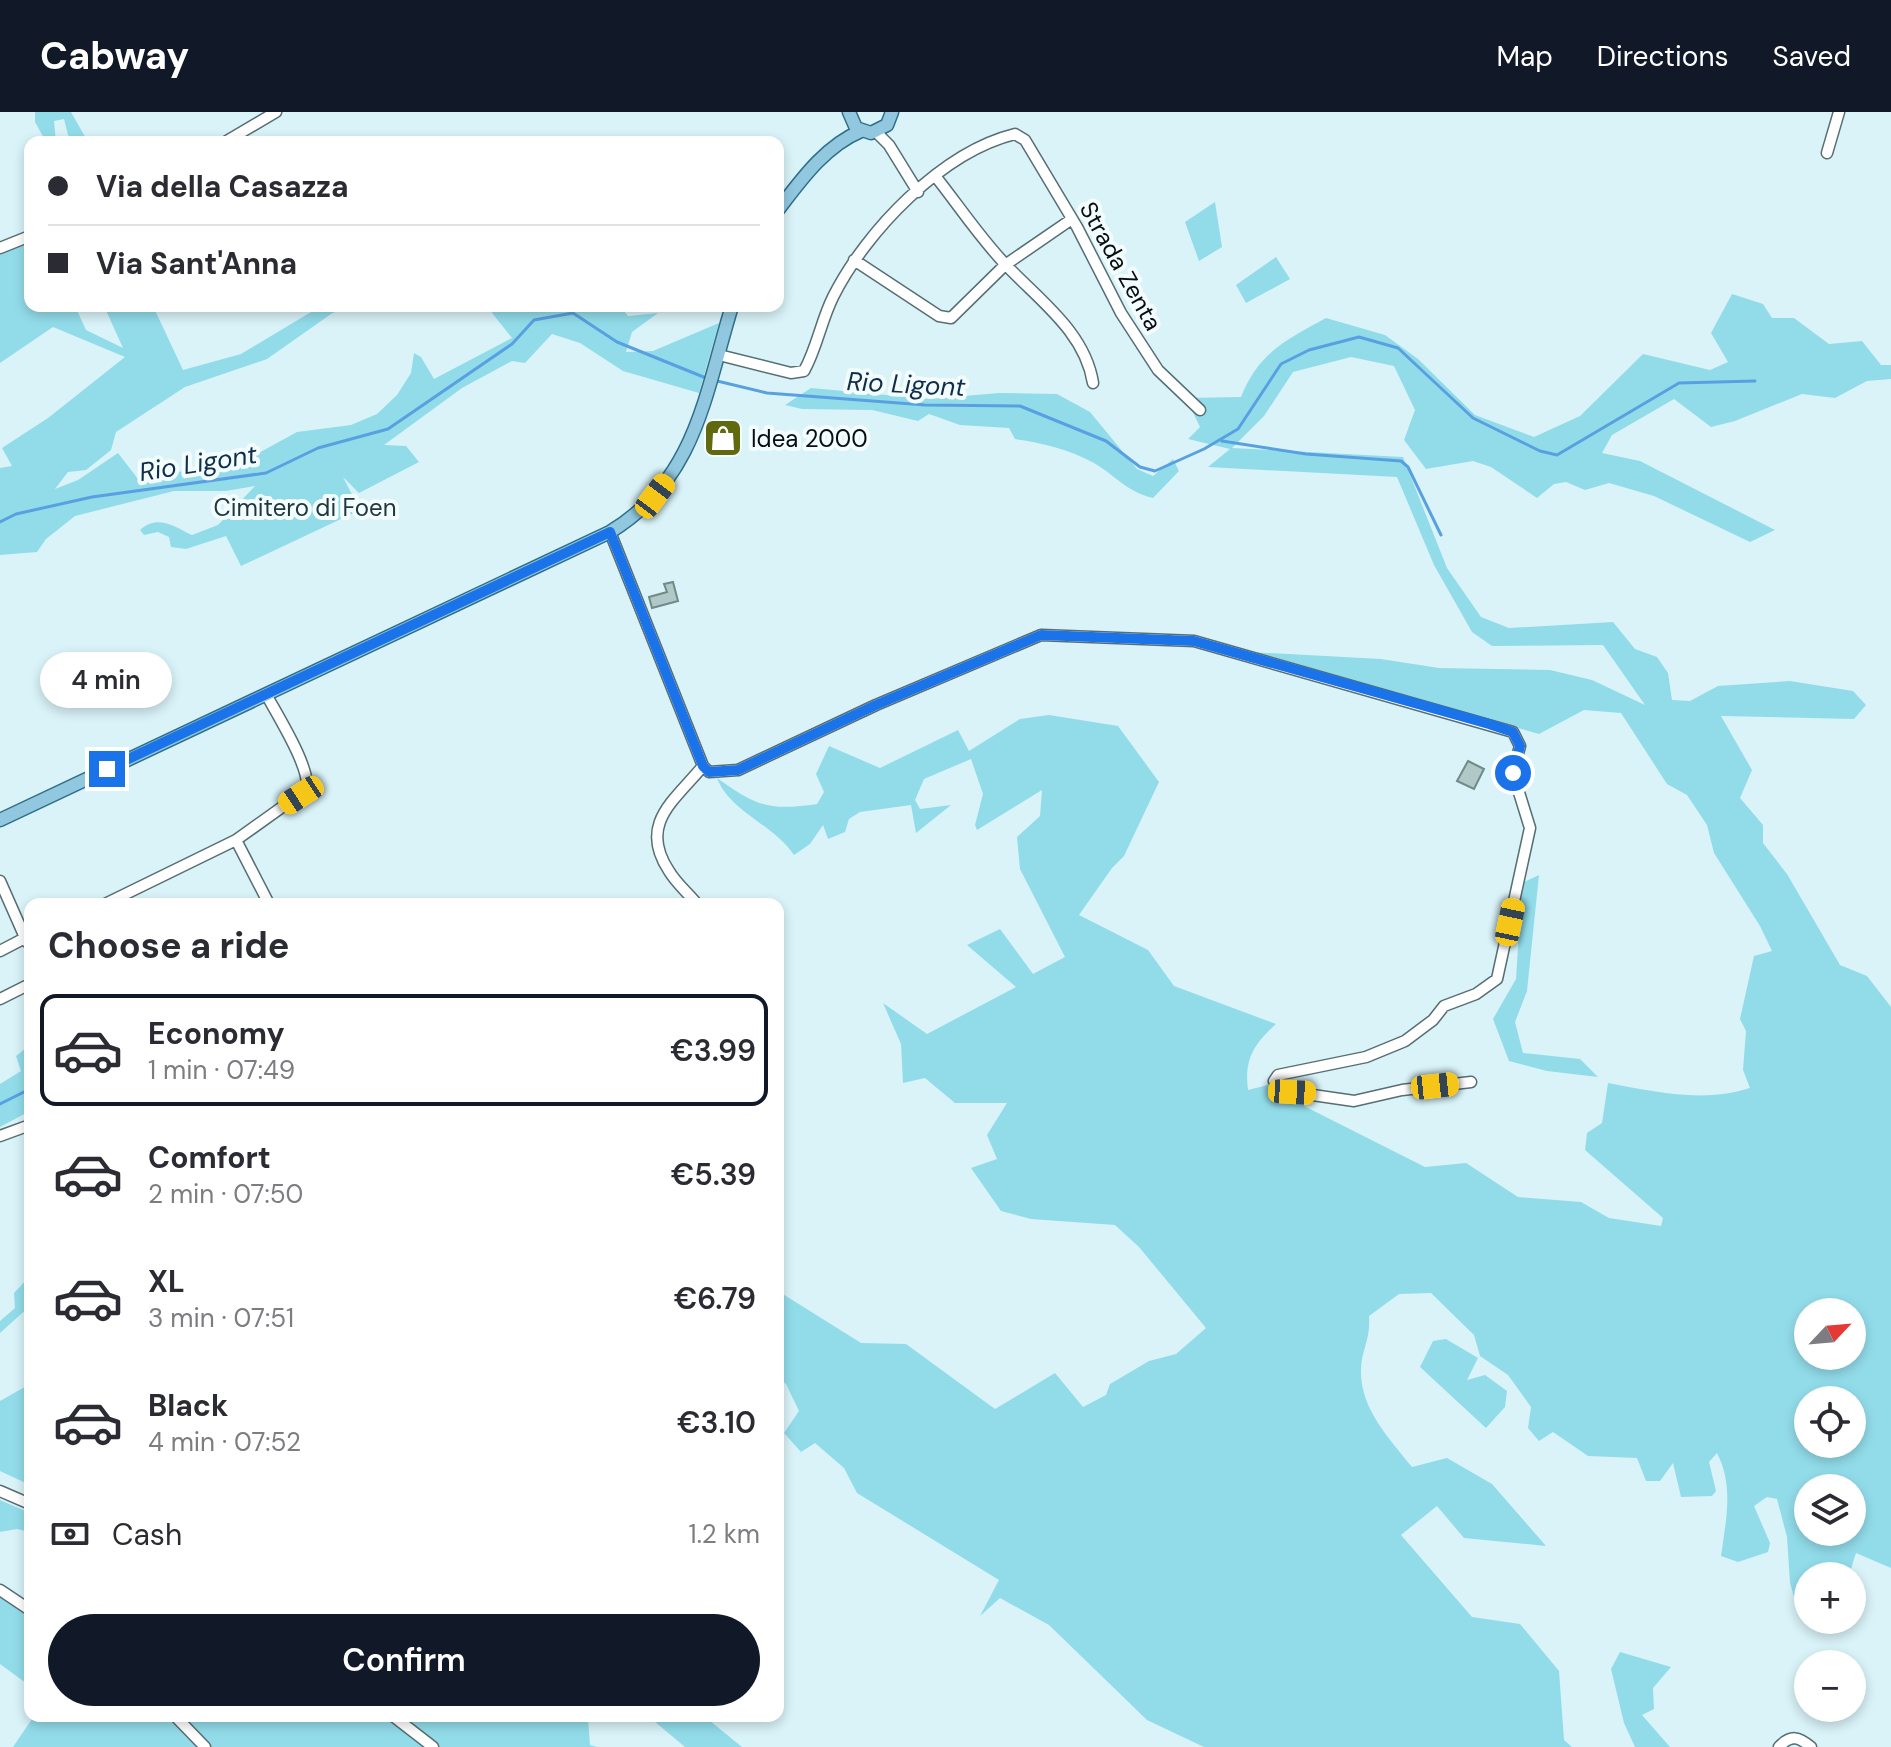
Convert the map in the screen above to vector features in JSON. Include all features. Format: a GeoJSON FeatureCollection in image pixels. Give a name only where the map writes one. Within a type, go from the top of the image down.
{"type":"FeatureCollection","features":[{"type":"Feature","properties":{"kind":"main road"},"geometry":{"type":"LineString","coordinates":[[784,202],[836,144],[861,131],[882,129],[892,112]]}},
{"type":"Feature","properties":{"kind":"main road"},"geometry":{"type":"LineString","coordinates":[[836,144],[849,115],[861,131]]}},
{"type":"Feature","properties":{"kind":"main road"},"geometry":{"type":"LineString","coordinates":[[0,820],[610,532],[647,505],[684,456],[709,391],[730,312]]}},
{"type":"Feature","properties":{"kind":"street"},"geometry":{"type":"LineString","coordinates":[[235,136],[276,112]]}},
{"type":"Feature","properties":{"kind":"street"},"geometry":{"type":"LineString","coordinates":[[1827,153],[1839,112]]}},
{"type":"Feature","properties":{"kind":"street"},"geometry":{"type":"LineString","coordinates":[[882,129],[918,192]]}},
{"type":"Feature","properties":{"kind":"street","name":"Strada Zenta"},"geometry":{"type":"LineString","coordinates":[[936,177],[977,150],[1019,134],[1072,219],[1119,310],[1158,370],[1200,410]]}},
{"type":"Feature","properties":{"kind":"street"},"geometry":{"type":"LineString","coordinates":[[719,355],[795,374],[804,371],[824,316],[854,260],[886,220],[936,177],[1005,265],[1056,312],[1091,369],[1093,383]]}},
{"type":"Feature","properties":{"kind":"street"},"geometry":{"type":"LineString","coordinates":[[854,260],[948,319],[955,316],[1005,265],[1072,219]]}},
{"type":"Feature","properties":{"kind":"street"},"geometry":{"type":"LineString","coordinates":[[0,248],[24,238]]}},
{"type":"Feature","properties":{"kind":"street"},"geometry":{"type":"LineString","coordinates":[[610,532],[703,766],[709,772],[738,770],[876,705],[1041,635],[1194,641],[1513,732],[1520,746],[1513,773],[1530,828],[1497,979],[1476,994],[1444,1006],[1433,1020],[1405,1041],[1366,1057],[1278,1075],[1274,1081],[1292,1092],[1354,1101],[1416,1088],[1428,1090],[1435,1086],[1471,1082]]}},
{"type":"Feature","properties":{"kind":"street"},"geometry":{"type":"LineString","coordinates":[[117,898],[236,840],[301,795],[308,785],[305,770],[266,694]]}},
{"type":"Feature","properties":{"kind":"street"},"geometry":{"type":"LineString","coordinates":[[692,898],[670,873],[656,848],[655,831],[664,813],[703,766]]}},
{"type":"Feature","properties":{"kind":"street"},"geometry":{"type":"LineString","coordinates":[[236,840],[266,898]]}},
{"type":"Feature","properties":{"kind":"street"},"geometry":{"type":"LineString","coordinates":[[0,881],[24,933]]}},
{"type":"Feature","properties":{"kind":"street"},"geometry":{"type":"LineString","coordinates":[[0,951],[24,943]]}},
{"type":"Feature","properties":{"kind":"street"},"geometry":{"type":"LineString","coordinates":[[0,999],[24,987]]}},
{"type":"Feature","properties":{"kind":"street"},"geometry":{"type":"LineString","coordinates":[[0,1136],[24,1127]]}},
{"type":"Feature","properties":{"kind":"street"},"geometry":{"type":"LineString","coordinates":[[0,1491],[24,1501]]}},
{"type":"Feature","properties":{"kind":"street"},"geometry":{"type":"LineString","coordinates":[[0,1590],[24,1606]]}},
{"type":"Feature","properties":{"kind":"street"},"geometry":{"type":"LineString","coordinates":[[181,1722],[205,1747]]}},
{"type":"Feature","properties":{"kind":"street"},"geometry":{"type":"LineString","coordinates":[[401,1722],[433,1747]]}},
{"type":"Feature","properties":{"kind":"street"},"geometry":{"type":"LineString","coordinates":[[1779,1747],[1791,1737],[1799,1738],[1811,1747]]}},
{"type":"Feature","properties":{"kind":"green space"},"geometry":{"type":"Polygon","coordinates":[[[35,112],[71,112],[85,136],[68,135],[64,119],[54,121],[55,136],[43,136],[35,122],[35,112]]]}},
{"type":"Feature","properties":{"kind":"green space"},"geometry":{"type":"Polygon","coordinates":[[[1215,202],[1222,247],[1199,261],[1185,222],[1215,202]]]}},
{"type":"Feature","properties":{"kind":"green space","name":"Cimitero di Foen"},"geometry":{"type":"Polygon","coordinates":[[[24,238],[24,312],[78,312],[86,330],[123,348],[107,312],[156,312],[183,370],[241,354],[311,312],[335,312],[267,359],[185,387],[116,432],[111,450],[86,470],[68,472],[55,489],[78,480],[118,453],[138,479],[246,460],[297,432],[351,425],[377,414],[397,395],[411,373],[414,353],[421,357],[434,379],[512,338],[493,312],[625,312],[628,316],[658,313],[632,332],[626,352],[653,351],[719,323],[699,393],[623,371],[580,343],[552,334],[525,363],[512,361],[462,388],[384,445],[406,446],[419,462],[359,493],[343,477],[360,510],[241,566],[226,536],[186,549],[171,547],[169,537],[158,532],[144,535],[140,530],[159,522],[192,535],[218,525],[255,486],[226,491],[174,491],[75,516],[46,539],[37,552],[0,555],[0,468],[12,466],[2,448],[48,418],[125,357],[53,327],[0,363],[0,248],[24,238]]]}},
{"type":"Feature","properties":{"kind":"green space"},"geometry":{"type":"Polygon","coordinates":[[[1276,257],[1290,279],[1246,303],[1236,285],[1276,257]]]}},
{"type":"Feature","properties":{"kind":"green space"},"geometry":{"type":"Polygon","coordinates":[[[1732,294],[1763,304],[1772,318],[1794,318],[1829,344],[1862,341],[1881,365],[1891,365],[1891,379],[1867,381],[1835,398],[1802,394],[1735,421],[1711,427],[1674,399],[1612,435],[1602,453],[1640,461],[1775,530],[1750,542],[1654,496],[1609,483],[1585,490],[1566,482],[1554,484],[1537,498],[1491,467],[1473,461],[1426,469],[1404,440],[1415,410],[1394,366],[1351,357],[1293,372],[1264,416],[1232,448],[1403,457],[1447,568],[1481,617],[1509,628],[1613,622],[1635,649],[1657,657],[1668,673],[1672,700],[1690,701],[1718,686],[1790,681],[1853,691],[1866,705],[1854,719],[1721,716],[1752,770],[1740,798],[1763,825],[1763,843],[1787,874],[1840,965],[1867,976],[1891,1007],[1891,1568],[1856,1553],[1853,1562],[1794,1562],[1794,1597],[1787,1537],[1777,1499],[1767,1497],[1754,1506],[1770,1543],[1768,1552],[1738,1562],[1721,1556],[1727,1491],[1717,1453],[1709,1462],[1716,1491],[1712,1496],[1681,1497],[1673,1463],[1660,1481],[1646,1481],[1637,1458],[1588,1456],[1553,1432],[1539,1441],[1528,1428],[1531,1407],[1508,1375],[1480,1356],[1474,1335],[1431,1293],[1399,1294],[1369,1316],[1369,1331],[1361,1363],[1365,1398],[1378,1423],[1412,1467],[1447,1458],[1492,1484],[1546,1546],[1464,1538],[1437,1506],[1401,1535],[1472,1617],[1520,1624],[1559,1671],[1564,1740],[1572,1747],[1204,1747],[1147,1720],[1049,1625],[1000,1598],[980,1616],[999,1580],[857,1493],[844,1468],[815,1443],[801,1452],[784,1433],[799,1411],[784,1382],[784,1295],[861,1343],[906,1344],[995,1409],[1055,1373],[1083,1407],[1106,1395],[1110,1384],[1149,1361],[1176,1354],[1206,1328],[1139,1247],[1115,1225],[1031,1219],[1001,1211],[971,1168],[997,1159],[987,1135],[1007,1103],[955,1103],[925,1078],[903,1083],[901,1044],[883,1003],[927,1034],[1016,987],[967,945],[1000,929],[1033,974],[1065,957],[1020,869],[1017,837],[1040,816],[1042,790],[977,830],[975,825],[983,794],[971,759],[924,779],[915,800],[920,809],[951,805],[916,833],[911,805],[860,812],[849,819],[845,832],[828,839],[823,825],[810,844],[794,855],[732,800],[717,778],[742,795],[763,804],[786,807],[817,804],[824,792],[816,774],[829,746],[880,768],[958,730],[969,751],[1020,719],[1049,715],[1118,726],[1159,782],[1124,856],[1079,915],[1148,950],[1174,986],[1276,1024],[1252,1053],[1248,1090],[1284,1081],[1303,1093],[1304,1106],[1425,1167],[1466,1163],[1518,1197],[1581,1202],[1609,1218],[1661,1226],[1663,1218],[1585,1150],[1587,1133],[1602,1123],[1608,1083],[1697,1095],[1750,1088],[1743,1070],[1746,1031],[1740,1019],[1754,956],[1772,951],[1760,926],[1714,853],[1707,825],[1687,795],[1667,784],[1621,713],[1584,710],[1539,734],[1249,652],[1381,659],[1439,668],[1550,670],[1592,680],[1645,705],[1603,645],[1492,646],[1472,632],[1434,565],[1397,477],[1208,467],[1230,449],[1188,439],[1200,427],[1186,398],[1241,397],[1265,358],[1286,341],[1326,318],[1385,335],[1418,359],[1475,415],[1534,437],[1580,416],[1643,354],[1710,370],[1728,362],[1711,333],[1732,294]]]}},
{"type":"Feature","properties":{"kind":"green space"},"geometry":{"type":"Polygon","coordinates":[[[811,388],[929,399],[999,393],[1057,394],[1090,412],[1137,469],[1153,476],[1173,459],[1179,471],[1153,498],[1136,492],[1094,463],[1075,454],[1015,439],[1009,428],[960,425],[929,414],[918,421],[872,410],[802,409],[785,405],[811,388]]]}},
{"type":"Feature","properties":{"kind":"green space"},"geometry":{"type":"Polygon","coordinates":[[[1539,875],[1527,991],[1515,1022],[1523,1053],[1580,1059],[1598,1077],[1547,1071],[1509,1061],[1493,1019],[1516,979],[1522,883],[1539,875]]]}},
{"type":"Feature","properties":{"kind":"green space"},"geometry":{"type":"Polygon","coordinates":[[[24,1050],[24,1114],[0,1127],[0,1084],[21,1071],[16,1056],[24,1050]]]}},
{"type":"Feature","properties":{"kind":"green space"},"geometry":{"type":"Polygon","coordinates":[[[24,1282],[24,1311],[0,1333],[0,1321],[15,1308],[14,1293],[24,1282]]]}},
{"type":"Feature","properties":{"kind":"green space"},"geometry":{"type":"Polygon","coordinates":[[[1446,1339],[1478,1358],[1467,1380],[1485,1375],[1507,1391],[1505,1407],[1486,1428],[1420,1367],[1433,1341],[1446,1339]]]}},
{"type":"Feature","properties":{"kind":"green space"},"geometry":{"type":"Polygon","coordinates":[[[24,1387],[24,1482],[0,1471],[0,1401],[24,1387]]]}},
{"type":"Feature","properties":{"kind":"green space"},"geometry":{"type":"Polygon","coordinates":[[[0,1500],[24,1510],[24,1531],[0,1532],[0,1500]]]}},
{"type":"Feature","properties":{"kind":"green space"},"geometry":{"type":"Polygon","coordinates":[[[0,1587],[24,1602],[24,1682],[0,1664],[0,1587]]]}},
{"type":"Feature","properties":{"kind":"green space"},"geometry":{"type":"Polygon","coordinates":[[[1620,1652],[1671,1667],[1653,1688],[1654,1709],[1642,1715],[1670,1747],[1635,1747],[1624,1723],[1611,1669],[1620,1652]]]}},
{"type":"Feature","properties":{"kind":"green space"},"geometry":{"type":"Polygon","coordinates":[[[30,1722],[588,1722],[590,1745],[597,1747],[13,1747],[30,1722]]]}},
{"type":"Feature","properties":{"kind":"green space"},"geometry":{"type":"Polygon","coordinates":[[[655,1722],[711,1722],[742,1747],[685,1747],[655,1722]]]}},
{"type":"Feature","properties":{"kind":"building"},"geometry":{"type":"Polygon","coordinates":[[[673,582],[678,601],[652,608],[649,597],[667,592],[664,584],[673,582]]]}},
{"type":"Feature","properties":{"kind":"building"},"geometry":{"type":"Polygon","coordinates":[[[1468,761],[1484,769],[1474,789],[1457,781],[1468,761]]]}},
{"type":"Feature","properties":{"kind":"waterway","name":"Rio Ligont"},"geometry":{"type":"LineString","coordinates":[[0,522],[16,514],[92,497],[266,473],[318,448],[388,429],[512,344],[534,320],[573,313],[617,342],[706,378]]}},
{"type":"Feature","properties":{"kind":"waterway","name":"Rio Ligont"},"geometry":{"type":"LineString","coordinates":[[713,380],[767,393],[925,405],[1020,406],[1106,441],[1140,467],[1155,471],[1204,449],[1238,429],[1281,364],[1309,350],[1359,337],[1398,348],[1473,418],[1540,451],[1557,455],[1679,383],[1755,381]]}},
{"type":"Feature","properties":{"kind":"waterway"},"geometry":{"type":"LineString","coordinates":[[1222,441],[1306,454],[1401,461],[1408,467],[1441,535]]}},
{"type":"Feature","properties":{"kind":"waterway"},"geometry":{"type":"LineString","coordinates":[[0,1104],[24,1092]]}},
{"type":"Feature","properties":{"kind":"place","name":"Idea 2000"},"geometry":{"type":"Point","coordinates":[723,438]}},
{"type":"Feature","properties":{"kind":"route"},"geometry":{"type":"LineString","coordinates":[[107,769],[610,532],[676,691],[703,766],[709,772],[738,770],[876,705],[1041,635],[1194,641],[1489,724],[1513,732],[1520,746],[1513,773]]}}]}
